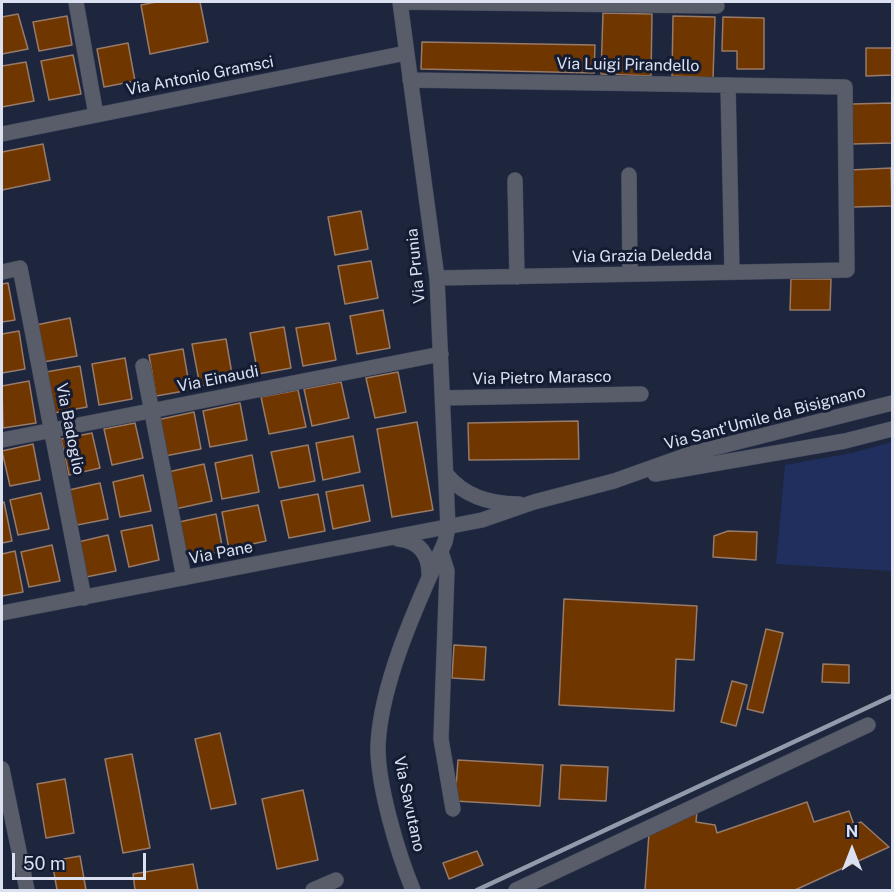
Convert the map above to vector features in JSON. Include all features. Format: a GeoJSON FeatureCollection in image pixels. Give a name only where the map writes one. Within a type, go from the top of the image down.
{"type":"FeatureCollection","features":[{"type":"Feature","properties":{"kind":"street"},"geometry":{"type":"LineString","coordinates":[[76,2],[96,115]]}},
{"type":"Feature","properties":{"kind":"street"},"geometry":{"type":"LineString","coordinates":[[400,2],[717,6]]}},
{"type":"Feature","properties":{"kind":"street","name":"Via Prunia"},"geometry":{"type":"LineString","coordinates":[[400,2],[437,278],[448,527],[441,552]]}},
{"type":"Feature","properties":{"kind":"street","name":"Via Antonio Gramsci"},"geometry":{"type":"LineString","coordinates":[[2,134],[406,53]]}},
{"type":"Feature","properties":{"kind":"street","name":"Via Luigi Pirandello"},"geometry":{"type":"LineString","coordinates":[[410,80],[845,87],[847,270]]}},
{"type":"Feature","properties":{"kind":"street"},"geometry":{"type":"LineString","coordinates":[[728,85],[732,272]]}},
{"type":"Feature","properties":{"kind":"street"},"geometry":{"type":"LineString","coordinates":[[629,175],[630,274]]}},
{"type":"Feature","properties":{"kind":"street"},"geometry":{"type":"LineString","coordinates":[[515,180],[517,277]]}},
{"type":"Feature","properties":{"kind":"street","name":"Via Badoglio"},"geometry":{"type":"LineString","coordinates":[[2,272],[20,268],[84,597]]}},
{"type":"Feature","properties":{"kind":"street","name":"Via Grazia Deledda"},"geometry":{"type":"LineString","coordinates":[[437,278],[847,270]]}},
{"type":"Feature","properties":{"kind":"street","name":"Via Einaudi"},"geometry":{"type":"LineString","coordinates":[[2,440],[441,354]]}},
{"type":"Feature","properties":{"kind":"street"},"geometry":{"type":"LineString","coordinates":[[143,366],[184,578]]}},
{"type":"Feature","properties":{"kind":"street","name":"Via Pietro Marasco"},"geometry":{"type":"LineString","coordinates":[[443,398],[641,394]]}},
{"type":"Feature","properties":{"kind":"street","name":"Via Sant'Umile da Bisignano"},"geometry":{"type":"LineString","coordinates":[[534,502],[614,481],[700,451],[892,404]]}},
{"type":"Feature","properties":{"kind":"street","name":"Via Sant'Umile da Bisignano"},"geometry":{"type":"LineString","coordinates":[[614,481],[810,448],[892,429]]}},
{"type":"Feature","properties":{"kind":"street"},"geometry":{"type":"LineString","coordinates":[[447,475],[461,489],[491,502],[534,502]]}},
{"type":"Feature","properties":{"kind":"street","name":"Via Pane"},"geometry":{"type":"LineString","coordinates":[[2,613],[482,520],[534,502]]}},
{"type":"Feature","properties":{"kind":"street"},"geometry":{"type":"LineString","coordinates":[[389,539],[407,540],[420,546],[429,560],[428,583]]}},
{"type":"Feature","properties":{"kind":"street"},"geometry":{"type":"LineString","coordinates":[[441,552],[447,571],[441,738],[453,809]]}},
{"type":"Feature","properties":{"kind":"street","name":"Via Savutano"},"geometry":{"type":"LineString","coordinates":[[413,891],[404,868],[383,784],[378,745],[390,678],[441,552]]}},
{"type":"Feature","properties":{"kind":"street"},"geometry":{"type":"LineString","coordinates":[[516,891],[868,725]]}},
{"type":"Feature","properties":{"kind":"street"},"geometry":{"type":"LineString","coordinates":[[2,769],[27,891]]}},
{"type":"Feature","properties":{"kind":"street"},"geometry":{"type":"LineString","coordinates":[[313,891],[336,880]]}},
{"type":"Feature","properties":{"kind":"shaded area"},"geometry":{"type":"Polygon","coordinates":[[[892,442],[892,571],[776,564],[785,465],[852,453],[892,442]]]}},
{"type":"Feature","properties":{"kind":"building"},"geometry":{"type":"Polygon","coordinates":[[[156,2],[200,2],[208,42],[150,54],[141,5],[156,2]]]}},
{"type":"Feature","properties":{"kind":"building"},"geometry":{"type":"Polygon","coordinates":[[[603,13],[652,14],[651,76],[601,74],[603,13]]]}},
{"type":"Feature","properties":{"kind":"building"},"geometry":{"type":"Polygon","coordinates":[[[18,14],[28,49],[2,54],[2,17],[18,14]]]}},
{"type":"Feature","properties":{"kind":"building"},"geometry":{"type":"Polygon","coordinates":[[[67,16],[72,45],[39,51],[33,22],[67,16]]]}},
{"type":"Feature","properties":{"kind":"building"},"geometry":{"type":"Polygon","coordinates":[[[673,16],[715,17],[713,78],[672,76],[673,16]]]}},
{"type":"Feature","properties":{"kind":"building"},"geometry":{"type":"Polygon","coordinates":[[[723,17],[764,18],[764,69],[737,69],[737,51],[722,51],[723,17]]]}},
{"type":"Feature","properties":{"kind":"building"},"geometry":{"type":"Polygon","coordinates":[[[422,42],[595,45],[594,73],[421,69],[422,42]]]}},
{"type":"Feature","properties":{"kind":"building"},"geometry":{"type":"Polygon","coordinates":[[[128,43],[135,81],[104,87],[97,49],[128,43]]]}},
{"type":"Feature","properties":{"kind":"building"},"geometry":{"type":"Polygon","coordinates":[[[866,48],[892,48],[892,75],[866,76],[866,48]]]}},
{"type":"Feature","properties":{"kind":"building"},"geometry":{"type":"Polygon","coordinates":[[[73,55],[81,94],[49,100],[41,61],[73,55]]]}},
{"type":"Feature","properties":{"kind":"building"},"geometry":{"type":"Polygon","coordinates":[[[26,62],[34,101],[2,107],[2,66],[26,62]]]}},
{"type":"Feature","properties":{"kind":"building"},"geometry":{"type":"Polygon","coordinates":[[[892,103],[892,143],[852,144],[852,104],[892,103]]]}},
{"type":"Feature","properties":{"kind":"building"},"geometry":{"type":"Polygon","coordinates":[[[43,144],[50,180],[2,190],[2,152],[43,144]]]}},
{"type":"Feature","properties":{"kind":"building"},"geometry":{"type":"Polygon","coordinates":[[[891,168],[892,206],[852,207],[850,170],[891,168]]]}},
{"type":"Feature","properties":{"kind":"building"},"geometry":{"type":"Polygon","coordinates":[[[361,211],[368,249],[335,255],[328,217],[361,211]]]}},
{"type":"Feature","properties":{"kind":"building"},"geometry":{"type":"Polygon","coordinates":[[[371,261],[378,298],[345,304],[338,266],[371,261]]]}},
{"type":"Feature","properties":{"kind":"building"},"geometry":{"type":"Polygon","coordinates":[[[791,279],[831,279],[830,310],[790,310],[791,279]]]}},
{"type":"Feature","properties":{"kind":"building"},"geometry":{"type":"Polygon","coordinates":[[[8,283],[15,320],[2,322],[2,284],[8,283]]]}},
{"type":"Feature","properties":{"kind":"building"},"geometry":{"type":"Polygon","coordinates":[[[383,310],[390,348],[357,354],[350,316],[383,310]]]}},
{"type":"Feature","properties":{"kind":"building"},"geometry":{"type":"Polygon","coordinates":[[[70,318],[77,356],[43,362],[36,325],[70,318]]]}},
{"type":"Feature","properties":{"kind":"building"},"geometry":{"type":"Polygon","coordinates":[[[329,323],[336,360],[303,366],[296,328],[329,323]]]}},
{"type":"Feature","properties":{"kind":"building"},"geometry":{"type":"Polygon","coordinates":[[[284,327],[291,368],[258,374],[250,333],[284,327]]]}},
{"type":"Feature","properties":{"kind":"building"},"geometry":{"type":"Polygon","coordinates":[[[19,331],[25,369],[2,373],[2,334],[19,331]]]}},
{"type":"Feature","properties":{"kind":"building"},"geometry":{"type":"Polygon","coordinates":[[[226,339],[233,380],[200,386],[192,344],[226,339]]]}},
{"type":"Feature","properties":{"kind":"building"},"geometry":{"type":"Polygon","coordinates":[[[183,349],[190,390],[156,396],[149,355],[183,349]]]}},
{"type":"Feature","properties":{"kind":"building"},"geometry":{"type":"Polygon","coordinates":[[[125,358],[132,399],[99,405],[92,364],[125,358]]]}},
{"type":"Feature","properties":{"kind":"building"},"geometry":{"type":"Polygon","coordinates":[[[80,366],[87,407],[54,413],[46,372],[80,366]]]}},
{"type":"Feature","properties":{"kind":"building"},"geometry":{"type":"Polygon","coordinates":[[[398,372],[406,412],[375,418],[366,378],[398,372]]]}},
{"type":"Feature","properties":{"kind":"building"},"geometry":{"type":"Polygon","coordinates":[[[29,381],[36,423],[3,428],[2,386],[29,381]]]}},
{"type":"Feature","properties":{"kind":"building"},"geometry":{"type":"Polygon","coordinates":[[[341,382],[349,418],[312,426],[304,389],[341,382]]]}},
{"type":"Feature","properties":{"kind":"building"},"geometry":{"type":"Polygon","coordinates":[[[298,390],[306,427],[269,434],[261,397],[298,390]]]}},
{"type":"Feature","properties":{"kind":"building"},"geometry":{"type":"Polygon","coordinates":[[[240,403],[247,440],[210,447],[203,411],[240,403]]]}},
{"type":"Feature","properties":{"kind":"building"},"geometry":{"type":"Polygon","coordinates":[[[194,412],[201,449],[165,456],[157,420],[194,412]]]}},
{"type":"Feature","properties":{"kind":"building"},"geometry":{"type":"Polygon","coordinates":[[[578,421],[579,459],[469,460],[468,423],[578,421]]]}},
{"type":"Feature","properties":{"kind":"building"},"geometry":{"type":"Polygon","coordinates":[[[417,422],[433,510],[392,517],[377,429],[417,422]]]}},
{"type":"Feature","properties":{"kind":"building"},"geometry":{"type":"Polygon","coordinates":[[[135,423],[143,458],[112,465],[104,429],[135,423]]]}},
{"type":"Feature","properties":{"kind":"building"},"geometry":{"type":"Polygon","coordinates":[[[92,433],[100,468],[69,475],[61,439],[92,433]]]}},
{"type":"Feature","properties":{"kind":"building"},"geometry":{"type":"Polygon","coordinates":[[[353,436],[360,472],[323,480],[316,443],[353,436]]]}},
{"type":"Feature","properties":{"kind":"building"},"geometry":{"type":"Polygon","coordinates":[[[33,444],[40,480],[10,486],[2,451],[33,444]]]}},
{"type":"Feature","properties":{"kind":"building"},"geometry":{"type":"Polygon","coordinates":[[[308,445],[315,481],[279,488],[271,452],[308,445]]]}},
{"type":"Feature","properties":{"kind":"building"},"geometry":{"type":"Polygon","coordinates":[[[252,455],[259,492],[222,499],[215,463],[252,455]]]}},
{"type":"Feature","properties":{"kind":"building"},"geometry":{"type":"Polygon","coordinates":[[[204,464],[212,501],[175,509],[168,472],[204,464]]]}},
{"type":"Feature","properties":{"kind":"building"},"geometry":{"type":"Polygon","coordinates":[[[143,475],[151,511],[120,517],[113,482],[143,475]]]}},
{"type":"Feature","properties":{"kind":"building"},"geometry":{"type":"Polygon","coordinates":[[[100,483],[108,519],[77,525],[69,490],[100,483]]]}},
{"type":"Feature","properties":{"kind":"building"},"geometry":{"type":"Polygon","coordinates":[[[363,485],[370,521],[333,529],[326,492],[363,485]]]}},
{"type":"Feature","properties":{"kind":"building"},"geometry":{"type":"Polygon","coordinates":[[[41,493],[49,529],[18,535],[10,500],[41,493]]]}},
{"type":"Feature","properties":{"kind":"building"},"geometry":{"type":"Polygon","coordinates":[[[318,494],[325,531],[289,538],[281,501],[318,494]]]}},
{"type":"Feature","properties":{"kind":"building"},"geometry":{"type":"Polygon","coordinates":[[[4,502],[12,541],[2,543],[2,503],[4,502]]]}},
{"type":"Feature","properties":{"kind":"building"},"geometry":{"type":"Polygon","coordinates":[[[258,505],[266,541],[229,549],[222,512],[258,505]]]}},
{"type":"Feature","properties":{"kind":"building"},"geometry":{"type":"Polygon","coordinates":[[[216,514],[223,551],[186,558],[179,522],[216,514]]]}},
{"type":"Feature","properties":{"kind":"building"},"geometry":{"type":"Polygon","coordinates":[[[152,525],[159,560],[129,567],[121,531],[152,525]]]}},
{"type":"Feature","properties":{"kind":"building"},"geometry":{"type":"Polygon","coordinates":[[[728,531],[757,532],[756,560],[713,557],[714,536],[728,531]]]}},
{"type":"Feature","properties":{"kind":"building"},"geometry":{"type":"Polygon","coordinates":[[[108,535],[116,571],[86,577],[78,542],[108,535]]]}},
{"type":"Feature","properties":{"kind":"building"},"geometry":{"type":"Polygon","coordinates":[[[52,545],[60,581],[29,587],[21,552],[52,545]]]}},
{"type":"Feature","properties":{"kind":"building"},"geometry":{"type":"Polygon","coordinates":[[[15,551],[23,592],[2,596],[2,554],[15,551]]]}},
{"type":"Feature","properties":{"kind":"building"},"geometry":{"type":"Polygon","coordinates":[[[564,599],[697,606],[694,660],[676,659],[674,711],[559,705],[564,599]]]}},
{"type":"Feature","properties":{"kind":"building"},"geometry":{"type":"Polygon","coordinates":[[[766,629],[783,633],[763,713],[747,709],[766,629]]]}},
{"type":"Feature","properties":{"kind":"building"},"geometry":{"type":"Polygon","coordinates":[[[454,645],[486,647],[484,680],[452,678],[454,645]]]}},
{"type":"Feature","properties":{"kind":"building"},"geometry":{"type":"Polygon","coordinates":[[[823,664],[849,665],[849,683],[822,682],[823,664]]]}},
{"type":"Feature","properties":{"kind":"building"},"geometry":{"type":"Polygon","coordinates":[[[732,681],[747,685],[736,726],[721,722],[732,681]]]}},
{"type":"Feature","properties":{"kind":"building"},"geometry":{"type":"Polygon","coordinates":[[[220,733],[236,804],[211,809],[195,739],[220,733]]]}},
{"type":"Feature","properties":{"kind":"building"},"geometry":{"type":"Polygon","coordinates":[[[132,754],[150,848],[123,853],[105,759],[132,754]]]}},
{"type":"Feature","properties":{"kind":"building"},"geometry":{"type":"Polygon","coordinates":[[[458,760],[543,765],[540,806],[455,801],[458,760]]]}},
{"type":"Feature","properties":{"kind":"building"},"geometry":{"type":"Polygon","coordinates":[[[561,765],[608,767],[606,801],[559,799],[561,765]]]}},
{"type":"Feature","properties":{"kind":"building"},"geometry":{"type":"Polygon","coordinates":[[[65,779],[74,833],[46,838],[37,784],[65,779]]]}},
{"type":"Feature","properties":{"kind":"building"},"geometry":{"type":"Polygon","coordinates":[[[303,790],[318,860],[277,869],[262,799],[303,790]]]}},
{"type":"Feature","properties":{"kind":"building"},"geometry":{"type":"Polygon","coordinates":[[[807,802],[814,822],[849,811],[854,825],[861,822],[889,847],[795,890],[645,890],[649,833],[697,811],[696,822],[715,825],[717,833],[807,802]]]}},
{"type":"Feature","properties":{"kind":"building"},"geometry":{"type":"Polygon","coordinates":[[[477,851],[483,865],[449,879],[443,863],[477,851]]]}},
{"type":"Feature","properties":{"kind":"building"},"geometry":{"type":"Polygon","coordinates":[[[80,856],[86,890],[57,890],[52,861],[80,856]]]}},
{"type":"Feature","properties":{"kind":"building"},"geometry":{"type":"Polygon","coordinates":[[[193,864],[198,890],[135,890],[133,874],[193,864]]]}},
{"type":"Feature","properties":{"kind":"railway"},"geometry":{"type":"LineString","coordinates":[[477,890],[892,696]]}}]}
